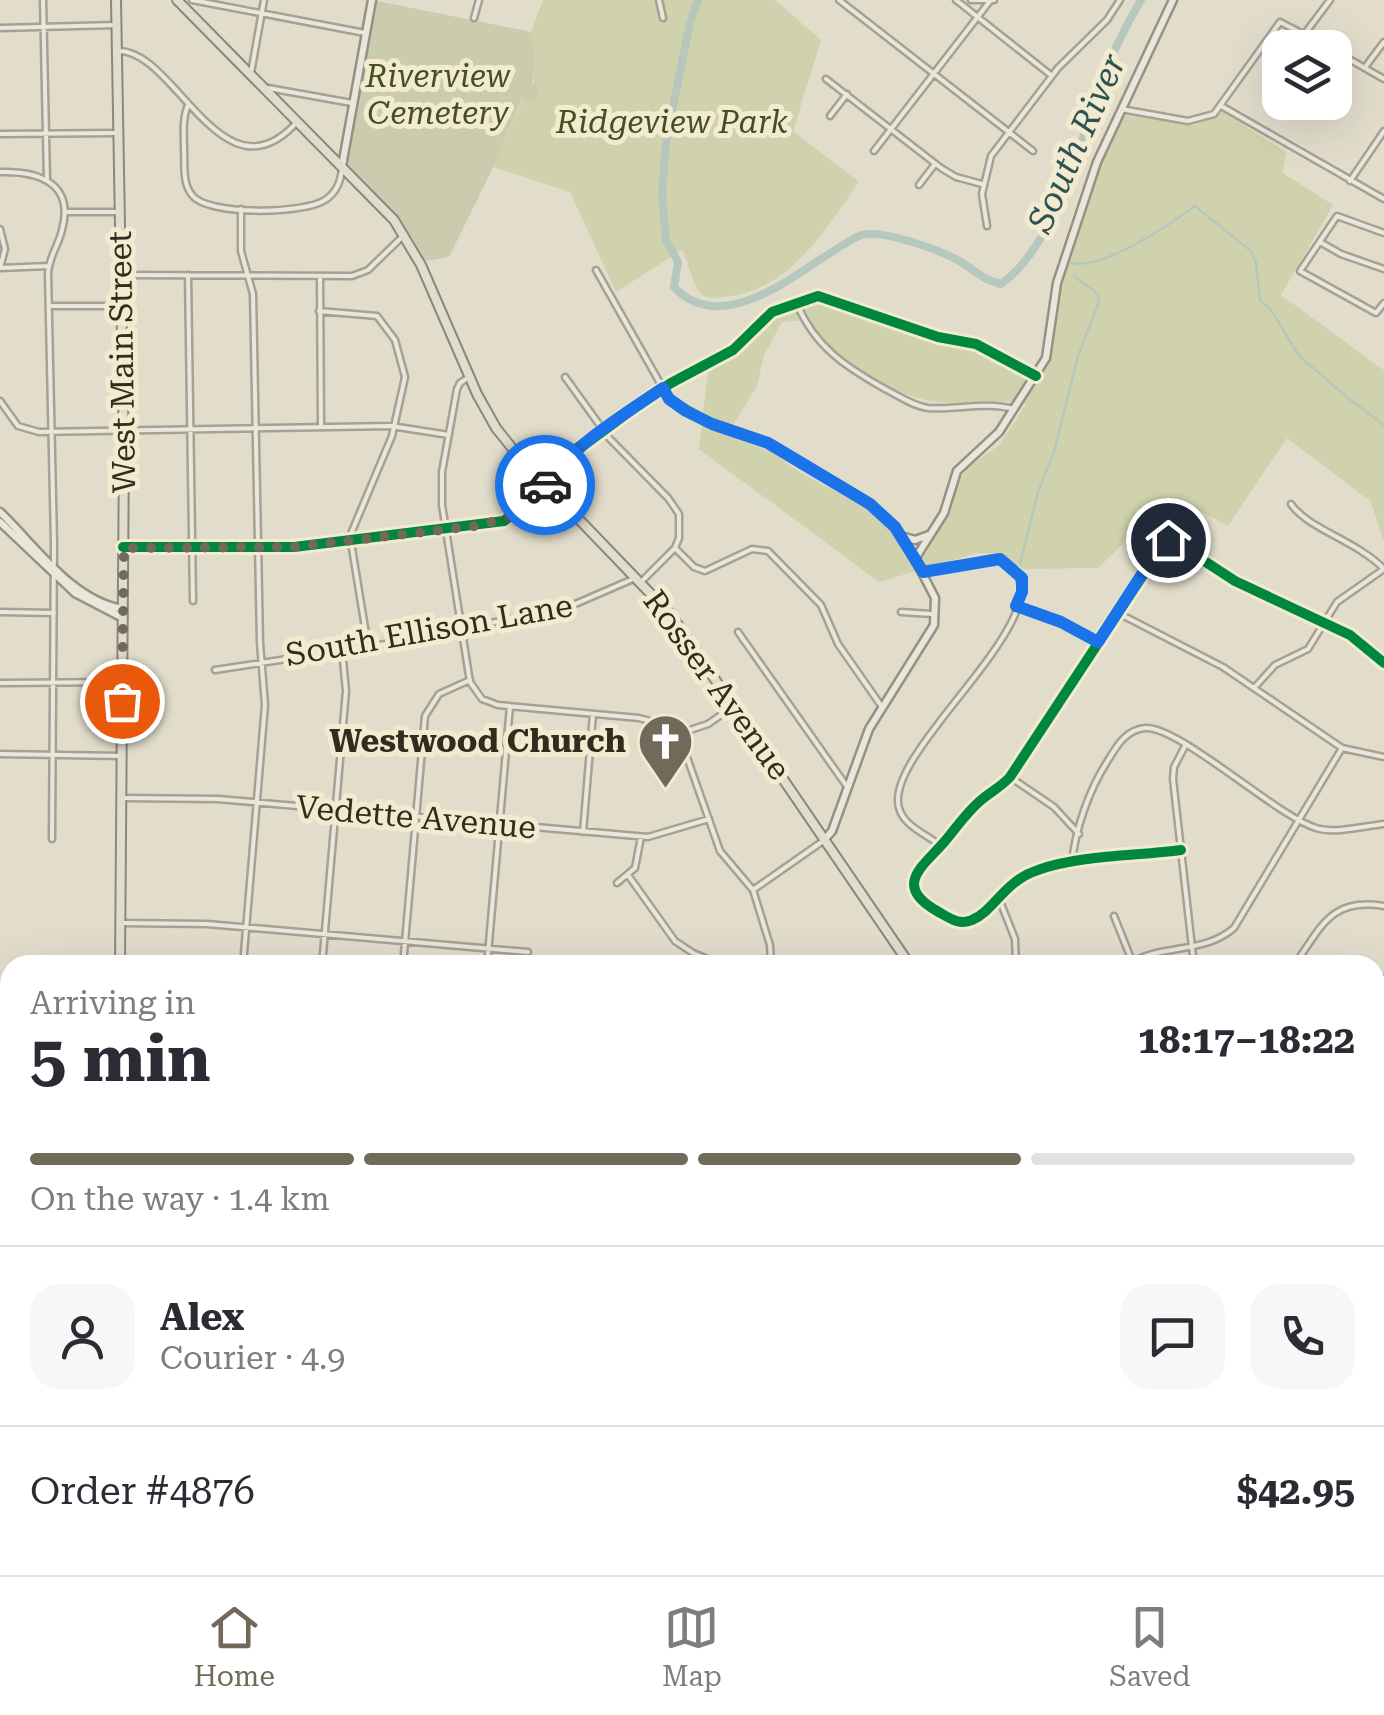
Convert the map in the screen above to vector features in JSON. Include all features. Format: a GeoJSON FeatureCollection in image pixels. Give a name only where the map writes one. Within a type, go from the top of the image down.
{"type":"FeatureCollection","features":[{"type":"Feature","properties":{"kind":"main road","name":"West Main Street"},"geometry":{"type":"LineString","coordinates":[[116,0],[124,430],[120,955]]}},
{"type":"Feature","properties":{"kind":"main road","name":"Rosser Avenue"},"geometry":{"type":"LineString","coordinates":[[177,0],[386,210],[404,235],[496,428],[678,623],[903,955]]}},
{"type":"Feature","properties":{"kind":"street"},"geometry":{"type":"LineString","coordinates":[[43,0],[47,179]]}},
{"type":"Feature","properties":{"kind":"street"},"geometry":{"type":"LineString","coordinates":[[192,0],[365,33]]}},
{"type":"Feature","properties":{"kind":"street"},"geometry":{"type":"LineString","coordinates":[[251,73],[264,0]]}},
{"type":"Feature","properties":{"kind":"street"},"geometry":{"type":"LineString","coordinates":[[188,105],[185,176],[189,191],[206,206],[294,209],[320,203],[335,190],[342,166],[372,0]]}},
{"type":"Feature","properties":{"kind":"street"},"geometry":{"type":"LineString","coordinates":[[474,18],[479,0]]}},
{"type":"Feature","properties":{"kind":"street"},"geometry":{"type":"LineString","coordinates":[[660,0],[663,18]]}},
{"type":"Feature","properties":{"kind":"street"},"geometry":{"type":"LineString","coordinates":[[840,0],[1033,151]]}},
{"type":"Feature","properties":{"kind":"street"},"geometry":{"type":"LineString","coordinates":[[956,0],[1052,76]]}},
{"type":"Feature","properties":{"kind":"street"},"geometry":{"type":"LineString","coordinates":[[971,0],[992,1]]}},
{"type":"Feature","properties":{"kind":"street"},"geometry":{"type":"LineString","coordinates":[[987,226],[982,184],[992,156],[1052,76],[1110,18],[1120,0]]}},
{"type":"Feature","properties":{"kind":"street"},"geometry":{"type":"LineString","coordinates":[[915,559],[944,513],[957,471],[994,438],[1036,376],[1050,343],[1055,294],[1066,254],[1098,162],[1173,0]]}},
{"type":"Feature","properties":{"kind":"street"},"geometry":{"type":"LineString","coordinates":[[1308,30],[1330,0]]}},
{"type":"Feature","properties":{"kind":"street"},"geometry":{"type":"LineString","coordinates":[[874,151],[992,1]]}},
{"type":"Feature","properties":{"kind":"street"},"geometry":{"type":"LineString","coordinates":[[1271,30],[1283,22],[1298,30]]}},
{"type":"Feature","properties":{"kind":"street"},"geometry":{"type":"LineString","coordinates":[[0,28],[116,26]]}},
{"type":"Feature","properties":{"kind":"street"},"geometry":{"type":"LineString","coordinates":[[1365,68],[1384,42]]}},
{"type":"Feature","properties":{"kind":"street"},"geometry":{"type":"LineString","coordinates":[[1120,109],[1188,121],[1209,116],[1222,106],[1262,44]]}},
{"type":"Feature","properties":{"kind":"street"},"geometry":{"type":"LineString","coordinates":[[117,51],[137,54],[220,134],[250,145],[278,141],[298,122]]}},
{"type":"Feature","properties":{"kind":"street"},"geometry":{"type":"LineString","coordinates":[[1352,61],[1384,79]]}},
{"type":"Feature","properties":{"kind":"street"},"geometry":{"type":"LineString","coordinates":[[826,79],[935,164],[956,177],[982,184]]}},
{"type":"Feature","properties":{"kind":"street"},"geometry":{"type":"LineString","coordinates":[[265,88],[352,103]]}},
{"type":"Feature","properties":{"kind":"street"},"geometry":{"type":"LineString","coordinates":[[830,116],[847,94]]}},
{"type":"Feature","properties":{"kind":"street"},"geometry":{"type":"LineString","coordinates":[[1222,106],[1384,199]]}},
{"type":"Feature","properties":{"kind":"street"},"geometry":{"type":"LineString","coordinates":[[1350,181],[1384,131]]}},
{"type":"Feature","properties":{"kind":"street"},"geometry":{"type":"LineString","coordinates":[[0,134],[118,132]]}},
{"type":"Feature","properties":{"kind":"street"},"geometry":{"type":"LineString","coordinates":[[919,186],[935,164]]}},
{"type":"Feature","properties":{"kind":"street"},"geometry":{"type":"LineString","coordinates":[[0,172],[32,173],[47,179],[58,192],[64,212],[62,231],[48,266],[54,566],[52,839]]}},
{"type":"Feature","properties":{"kind":"street"},"geometry":{"type":"LineString","coordinates":[[241,209],[242,251],[254,309],[265,705],[243,955]]}},
{"type":"Feature","properties":{"kind":"street"},"geometry":{"type":"LineString","coordinates":[[64,212],[120,212]]}},
{"type":"Feature","properties":{"kind":"street"},"geometry":{"type":"LineString","coordinates":[[1384,233],[1339,215],[1300,271],[1376,313],[1384,303]]}},
{"type":"Feature","properties":{"kind":"street"},"geometry":{"type":"LineString","coordinates":[[0,229],[5,249],[0,268],[48,266]]}},
{"type":"Feature","properties":{"kind":"street"},"geometry":{"type":"LineString","coordinates":[[121,275],[362,273],[404,235]]}},
{"type":"Feature","properties":{"kind":"street"},"geometry":{"type":"LineString","coordinates":[[1320,242],[1353,260],[1384,269]]}},
{"type":"Feature","properties":{"kind":"street"},"geometry":{"type":"LineString","coordinates":[[596,270],[669,399],[712,424],[768,443],[870,504],[902,536],[935,598],[936,614],[928,641],[868,730],[825,840],[753,890]]}},
{"type":"Feature","properties":{"kind":"street"},"geometry":{"type":"LineString","coordinates":[[188,275],[193,601]]}},
{"type":"Feature","properties":{"kind":"street"},"geometry":{"type":"LineString","coordinates":[[320,276],[321,426]]}},
{"type":"Feature","properties":{"kind":"street"},"geometry":{"type":"LineString","coordinates":[[124,548],[258,547],[504,521],[532,500],[548,478],[603,430],[663,388],[733,350],[772,312],[822,296],[938,337],[976,344],[1036,376]]}},
{"type":"Feature","properties":{"kind":"street"},"geometry":{"type":"LineString","coordinates":[[796,304],[811,331],[835,358],[910,402],[928,408],[999,405],[1014,409]]}},
{"type":"Feature","properties":{"kind":"street"},"geometry":{"type":"LineString","coordinates":[[49,306],[122,306]]}},
{"type":"Feature","properties":{"kind":"street"},"geometry":{"type":"LineString","coordinates":[[320,311],[373,314],[390,330],[403,360],[405,377],[395,426],[350,540],[368,646]]}},
{"type":"Feature","properties":{"kind":"street"},"geometry":{"type":"LineString","coordinates":[[470,377],[457,387],[442,481],[445,530],[470,680],[482,699],[510,706],[645,719],[682,731],[708,724],[735,706]]}},
{"type":"Feature","properties":{"kind":"street"},"geometry":{"type":"LineString","coordinates":[[565,377],[603,430],[677,509],[680,530],[675,548],[705,572],[747,551],[768,551],[821,605],[838,644],[882,707]]}},
{"type":"Feature","properties":{"kind":"street"},"geometry":{"type":"LineString","coordinates":[[0,401],[11,418],[27,431],[395,426],[449,435]]}},
{"type":"Feature","properties":{"kind":"street"},"geometry":{"type":"LineString","coordinates":[[1255,688],[1275,665],[1308,649],[1337,602],[1384,569],[1358,546],[1301,516],[1290,504]]}},
{"type":"Feature","properties":{"kind":"street"},"geometry":{"type":"LineString","coordinates":[[0,512],[54,566],[101,602],[123,613]]}},
{"type":"Feature","properties":{"kind":"street"},"geometry":{"type":"LineString","coordinates":[[0,522],[86,602],[123,613]]}},
{"type":"Feature","properties":{"kind":"street"},"geometry":{"type":"LineString","coordinates":[[902,536],[915,540],[930,534]]}},
{"type":"Feature","properties":{"kind":"street"},"geometry":{"type":"LineString","coordinates":[[1181,850],[1072,863],[1025,875],[967,922],[951,920],[924,903],[915,888],[916,872],[978,802],[1010,777],[1155,554],[1168,540],[1246,587],[1358,640],[1384,663]]}},
{"type":"Feature","properties":{"kind":"street","name":"South Ellison Lane"},"geometry":{"type":"LineString","coordinates":[[215,670],[463,629],[577,605],[640,579],[675,548]]}},
{"type":"Feature","properties":{"kind":"street"},"geometry":{"type":"LineString","coordinates":[[923,572],[1000,559],[1022,578],[1022,592],[997,649],[927,738],[900,789],[898,807],[903,817],[940,846]]}},
{"type":"Feature","properties":{"kind":"street"},"geometry":{"type":"LineString","coordinates":[[1016,606],[1061,622],[1098,642]]}},
{"type":"Feature","properties":{"kind":"street"},"geometry":{"type":"LineString","coordinates":[[0,612],[54,613]]}},
{"type":"Feature","properties":{"kind":"street"},"geometry":{"type":"LineString","coordinates":[[901,612],[936,614]]}},
{"type":"Feature","properties":{"kind":"street"},"geometry":{"type":"LineString","coordinates":[[1117,612],[1224,667],[1342,748],[1384,757]]}},
{"type":"Feature","properties":{"kind":"street"},"geometry":{"type":"LineString","coordinates":[[738,632],[848,788]]}},
{"type":"Feature","properties":{"kind":"street"},"geometry":{"type":"LineString","coordinates":[[323,955],[346,691],[342,650]]}},
{"type":"Feature","properties":{"kind":"street"},"geometry":{"type":"LineString","coordinates":[[404,955],[426,712],[439,694],[470,680]]}},
{"type":"Feature","properties":{"kind":"street"},"geometry":{"type":"LineString","coordinates":[[0,683],[122,682]]}},
{"type":"Feature","properties":{"kind":"street"},"geometry":{"type":"LineString","coordinates":[[487,955],[510,706]]}},
{"type":"Feature","properties":{"kind":"street"},"geometry":{"type":"LineString","coordinates":[[583,832],[593,714]]}},
{"type":"Feature","properties":{"kind":"street"},"geometry":{"type":"LineString","coordinates":[[1072,863],[1091,790],[1128,734],[1152,728],[1322,830],[1384,824]]}},
{"type":"Feature","properties":{"kind":"street"},"geometry":{"type":"LineString","coordinates":[[682,731],[683,746],[724,859],[753,890],[770,955]]}},
{"type":"Feature","properties":{"kind":"street"},"geometry":{"type":"LineString","coordinates":[[1185,746],[1173,773],[1193,955]]}},
{"type":"Feature","properties":{"kind":"street"},"geometry":{"type":"LineString","coordinates":[[1148,955],[1218,940],[1240,922],[1342,748]]}},
{"type":"Feature","properties":{"kind":"street"},"geometry":{"type":"LineString","coordinates":[[0,754],[122,756]]}},
{"type":"Feature","properties":{"kind":"street"},"geometry":{"type":"LineString","coordinates":[[1010,777],[1054,807],[1080,834]]}},
{"type":"Feature","properties":{"kind":"street","name":"Vedette Avenue"},"geometry":{"type":"LineString","coordinates":[[121,798],[257,803],[641,836],[663,835],[708,818]]}},
{"type":"Feature","properties":{"kind":"street"},"geometry":{"type":"LineString","coordinates":[[617,883],[638,862],[641,836]]}},
{"type":"Feature","properties":{"kind":"street"},"geometry":{"type":"LineString","coordinates":[[628,875],[681,946],[700,955]]}},
{"type":"Feature","properties":{"kind":"street"},"geometry":{"type":"LineString","coordinates":[[998,896],[1016,940],[1016,955]]}},
{"type":"Feature","properties":{"kind":"street"},"geometry":{"type":"LineString","coordinates":[[1300,955],[1317,928],[1332,915],[1358,904],[1384,906]]}},
{"type":"Feature","properties":{"kind":"street"},"geometry":{"type":"LineString","coordinates":[[1114,916],[1126,955]]}},
{"type":"Feature","properties":{"kind":"street"},"geometry":{"type":"LineString","coordinates":[[120,923],[246,927],[528,952]]}},
{"type":"Feature","properties":{"kind":"green space","name":"Ridgeview Park"},"geometry":{"type":"Polygon","coordinates":[[[543,0],[775,0],[821,40],[793,131],[859,182],[803,256],[767,284],[746,293],[710,298],[697,288],[682,250],[616,292],[570,192],[493,167],[523,99],[535,99],[531,32],[543,0]]]}},
{"type":"Feature","properties":{"kind":"green space","name":"Riverview Cemetery"},"geometry":{"type":"Polygon","coordinates":[[[377,1],[531,32],[535,67],[532,83],[538,85],[536,100],[522,99],[449,257],[425,261],[390,209],[347,164],[377,1]]]}},
{"type":"Feature","properties":{"kind":"green space"},"geometry":{"type":"Polygon","coordinates":[[[1223,112],[1286,152],[1283,173],[1333,205],[1281,295],[1384,370],[1384,541],[1371,502],[1287,438],[1228,526],[1187,504],[1180,521],[1167,529],[1137,510],[1123,544],[1098,568],[1023,569],[999,553],[977,553],[879,582],[699,449],[708,372],[744,349],[772,316],[819,300],[918,334],[976,347],[1029,375],[1040,376],[1053,340],[1069,256],[1121,115],[1194,125],[1223,112]],[[807,320],[782,322],[764,355],[757,386],[727,435],[773,453],[862,506],[883,522],[911,558],[925,555],[950,513],[958,482],[968,467],[999,445],[1026,404],[943,402],[914,397],[861,372],[817,334],[807,320]]]}},
{"type":"Feature","properties":{"kind":"waterway","name":"South River"},"geometry":{"type":"LineString","coordinates":[[698,0],[666,141],[662,195],[666,240],[678,262],[674,287],[695,302],[719,306],[743,302],[768,291],[839,247],[868,234],[926,247],[1001,284],[1020,267],[1050,220],[1109,62],[1141,0]]}},
{"type":"Feature","properties":{"kind":"waterway"},"geometry":{"type":"LineString","coordinates":[[1072,263],[1101,260],[1118,253],[1195,206],[1251,251],[1260,300],[1271,310],[1299,356],[1384,425]]}},
{"type":"Feature","properties":{"kind":"waterway"},"geometry":{"type":"LineString","coordinates":[[1020,564],[1078,356],[1099,301],[1098,294],[1074,276]]}},
{"type":"Feature","properties":{"kind":"cycle path"},"geometry":{"type":"LineString","coordinates":[[123,547],[294,547],[504,521],[543,490],[548,477],[583,446],[633,409],[671,383],[733,350],[772,312],[818,296],[938,337],[976,344],[1036,376]]}},
{"type":"Feature","properties":{"kind":"cycle path"},"geometry":{"type":"LineString","coordinates":[[1181,850],[1090,859],[1038,870],[1016,881],[980,916],[967,922],[949,918],[923,902],[914,884],[922,867],[970,810],[1010,777],[1166,540],[1172,540],[1235,581],[1350,635],[1384,663]]}},
{"type":"Feature","properties":{"kind":"way so far"},"geometry":{"type":"LineString","coordinates":[[122,701],[124,548],[294,547],[476,526],[512,517],[545,485]]}},
{"type":"Feature","properties":{"kind":"place","name":"Westwood Church"},"geometry":{"type":"Point","coordinates":[665,790]}},
{"type":"Feature","properties":{"kind":"route"},"geometry":{"type":"LineString","coordinates":[[545,485],[583,446],[663,388],[669,399],[686,411],[780,449],[870,504],[895,527],[923,572],[1000,559],[1022,578],[1016,606],[1061,622],[1098,642],[1168,540]]}}]}
